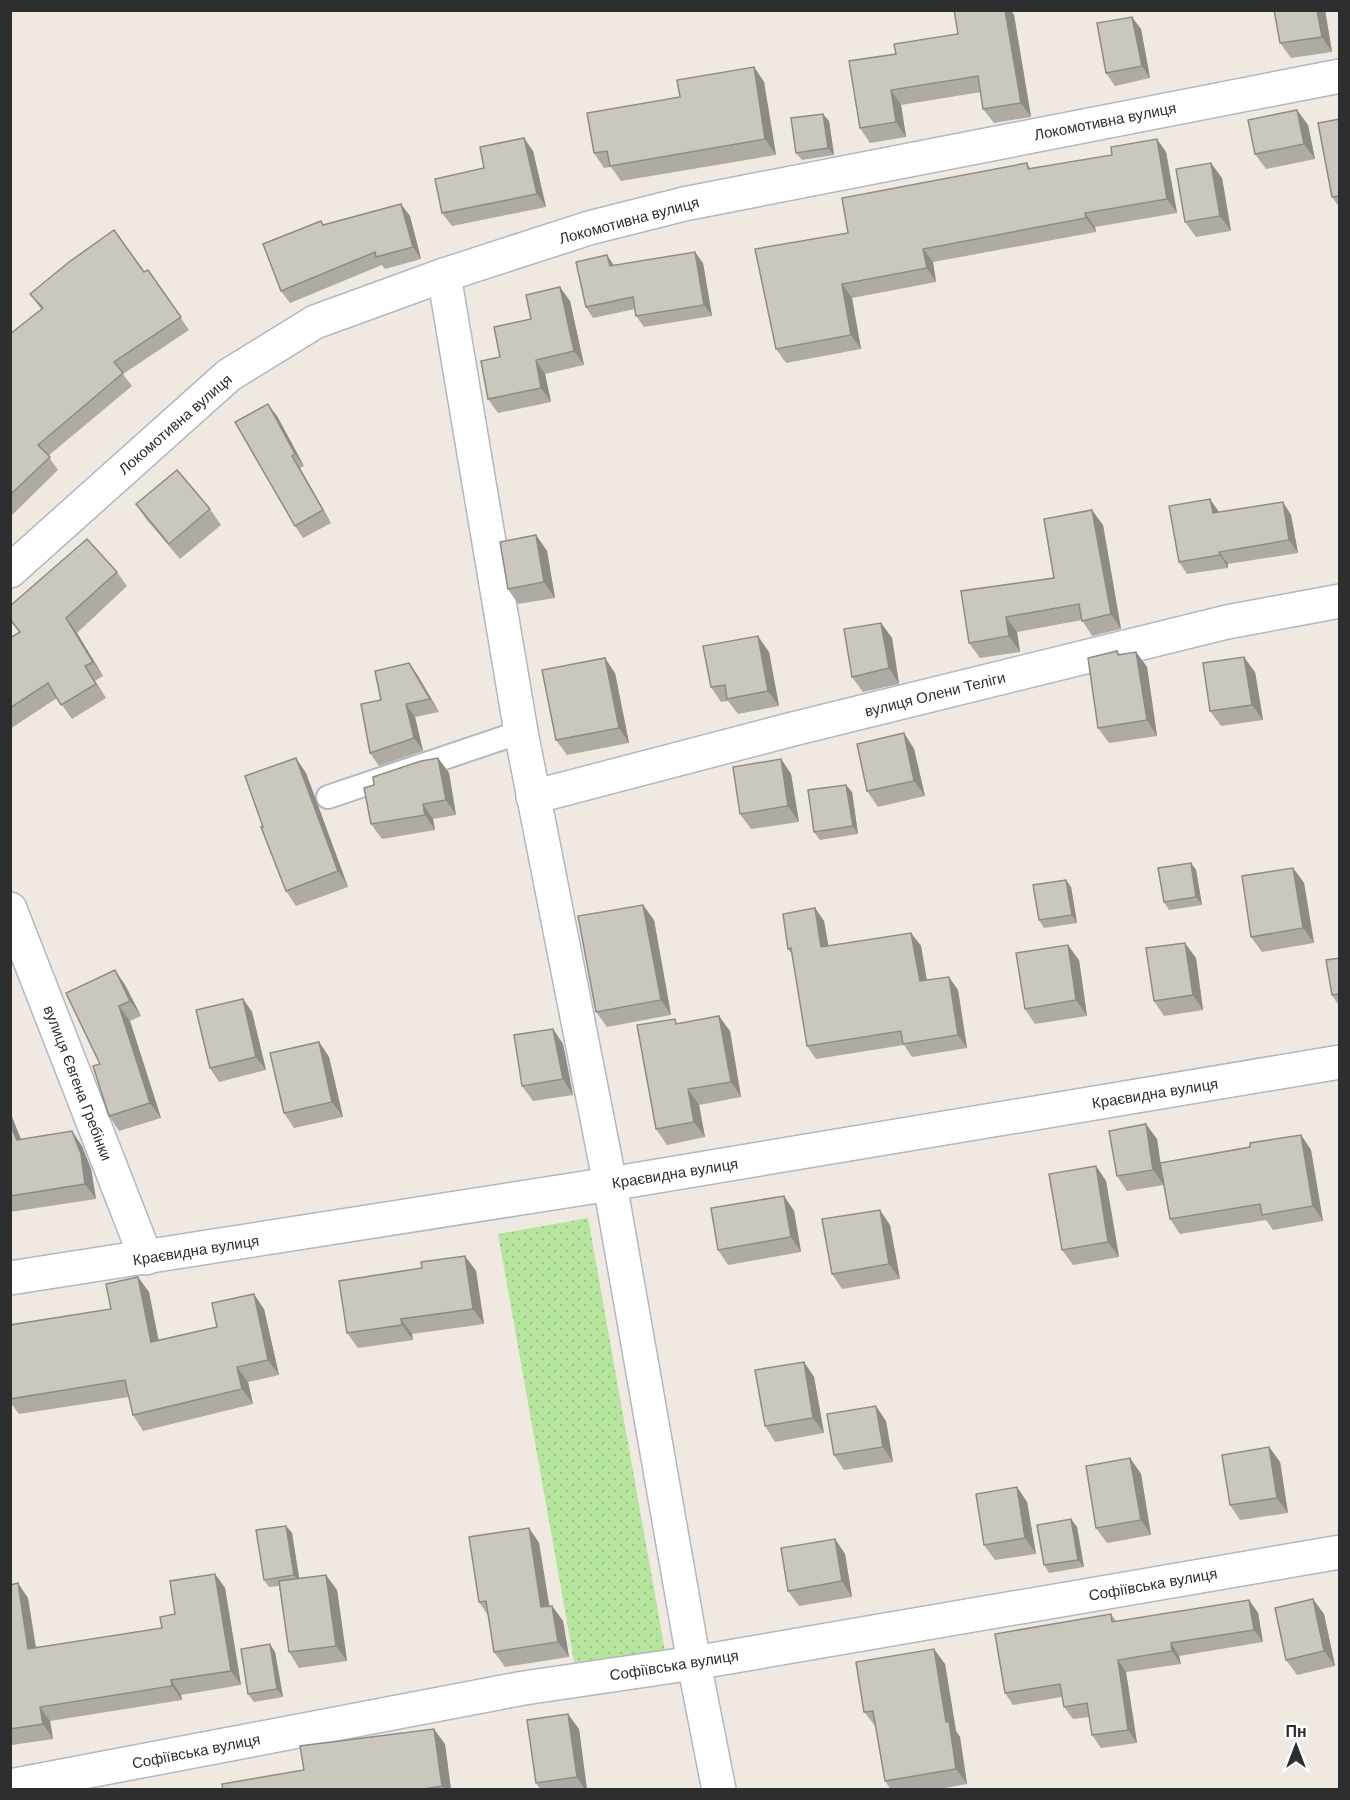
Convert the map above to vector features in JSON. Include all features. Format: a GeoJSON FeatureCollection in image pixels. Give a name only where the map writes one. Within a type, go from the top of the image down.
{"type":"FeatureCollection","features":[{"type":"Feature","properties":{"kind":"street","name":"Локомотивна вулиця"},"geometry":{"type":"LineString","coordinates":[[10,571],[229,375],[315,322],[444,275],[589,228],[684,204],[1340,76]]}},
{"type":"Feature","properties":{"kind":"street"},"geometry":{"type":"LineString","coordinates":[[444,275],[521,732],[610,1184],[694,1663],[719,1790]]}},
{"type":"Feature","properties":{"kind":"street","name":"вулиця Олени Теліги"},"geometry":{"type":"LineString","coordinates":[[533,797],[782,732],[1227,622],[1340,601]]}},
{"type":"Feature","properties":{"kind":"street","name":"вулиця Євгена Гребінки"},"geometry":{"type":"LineString","coordinates":[[10,909],[146,1258]]}},
{"type":"Feature","properties":{"kind":"street","name":"Краєвидна вулиця"},"geometry":{"type":"LineString","coordinates":[[10,1278],[610,1184],[1340,1062]]}},
{"type":"Feature","properties":{"kind":"street","name":"Софіївська вулиця"},"geometry":{"type":"LineString","coordinates":[[10,1786],[524,1688],[694,1663],[1340,1552]]}},
{"type":"Feature","properties":{"kind":"lane"},"geometry":{"type":"LineString","coordinates":[[328,797],[521,732]]}},
{"type":"Feature","properties":{"kind":"green space"},"geometry":{"type":"Polygon","coordinates":[[[588,1218],[665,1651],[575,1667],[498,1234],[588,1218]]]}},
{"type":"Feature","properties":{"kind":"building"},"geometry":{"type":"Polygon","coordinates":[[[954,10],[1005,10],[1021,103],[983,109],[978,76],[891,90],[896,122],[860,128],[849,61],[896,54],[894,44],[958,34],[954,10]]]}},
{"type":"Feature","properties":{"kind":"building"},"geometry":{"type":"Polygon","coordinates":[[[1274,10],[1317,10],[1322,37],[1280,43],[1274,10]]]}},
{"type":"Feature","properties":{"kind":"building"},"geometry":{"type":"Polygon","coordinates":[[[1132,17],[1142,66],[1106,73],[1097,23],[1132,17]]]}},
{"type":"Feature","properties":{"kind":"building"},"geometry":{"type":"Polygon","coordinates":[[[754,67],[765,139],[610,166],[607,151],[594,153],[587,113],[680,97],[677,80],[754,67]]]}},
{"type":"Feature","properties":{"kind":"building"},"geometry":{"type":"Polygon","coordinates":[[[1297,110],[1304,144],[1255,154],[1248,120],[1297,110]]]}},
{"type":"Feature","properties":{"kind":"building"},"geometry":{"type":"Polygon","coordinates":[[[823,114],[828,148],[796,153],[791,118],[823,114]]]}},
{"type":"Feature","properties":{"kind":"building"},"geometry":{"type":"Polygon","coordinates":[[[1340,119],[1340,196],[1332,197],[1318,123],[1340,119]]]}},
{"type":"Feature","properties":{"kind":"building"},"geometry":{"type":"Polygon","coordinates":[[[524,138],[537,194],[442,213],[435,179],[484,168],[480,147],[524,138]]]}},
{"type":"Feature","properties":{"kind":"building"},"geometry":{"type":"Polygon","coordinates":[[[1157,139],[1167,199],[1085,213],[1086,218],[923,249],[927,268],[842,284],[851,335],[776,349],[755,249],[848,233],[842,198],[1027,163],[1028,169],[1112,155],[1111,147],[1157,139]]]}},
{"type":"Feature","properties":{"kind":"building"},"geometry":{"type":"Polygon","coordinates":[[[1211,163],[1220,216],[1185,222],[1176,169],[1211,163]]]}},
{"type":"Feature","properties":{"kind":"building"},"geometry":{"type":"Polygon","coordinates":[[[401,204],[413,247],[376,257],[375,252],[281,291],[263,244],[321,221],[323,225],[401,204]]]}},
{"type":"Feature","properties":{"kind":"building"},"geometry":{"type":"Polygon","coordinates":[[[114,230],[144,272],[148,270],[181,317],[114,362],[123,373],[38,445],[50,457],[10,495],[10,334],[43,308],[30,294],[69,262],[114,230]]]}},
{"type":"Feature","properties":{"kind":"building"},"geometry":{"type":"Polygon","coordinates":[[[695,252],[704,305],[636,316],[633,297],[586,307],[576,262],[607,255],[610,266],[695,252]]]}},
{"type":"Feature","properties":{"kind":"building"},"geometry":{"type":"Polygon","coordinates":[[[560,287],[574,351],[536,360],[541,388],[488,399],[481,361],[500,357],[494,327],[531,319],[526,295],[560,287]]]}},
{"type":"Feature","properties":{"kind":"building"},"geometry":{"type":"Polygon","coordinates":[[[268,404],[295,454],[292,456],[323,510],[295,526],[235,422],[268,404]]]}},
{"type":"Feature","properties":{"kind":"building"},"geometry":{"type":"Polygon","coordinates":[[[177,470],[210,509],[169,544],[136,504],[177,470]]]}},
{"type":"Feature","properties":{"kind":"building"},"geometry":{"type":"Polygon","coordinates":[[[1210,499],[1213,513],[1283,502],[1289,540],[1219,552],[1220,555],[1179,562],[1169,506],[1210,499]]]}},
{"type":"Feature","properties":{"kind":"building"},"geometry":{"type":"Polygon","coordinates":[[[1092,510],[1111,614],[1082,621],[1079,604],[1006,617],[1009,636],[969,643],[961,591],[1054,578],[1044,519],[1092,510]]]}},
{"type":"Feature","properties":{"kind":"building"},"geometry":{"type":"Polygon","coordinates":[[[536,535],[544,582],[508,589],[500,542],[536,535]]]}},
{"type":"Feature","properties":{"kind":"building"},"geometry":{"type":"Polygon","coordinates":[[[87,539],[117,572],[66,618],[93,662],[85,666],[96,684],[61,705],[48,683],[10,708],[10,638],[20,632],[10,619],[10,606],[87,539]]]}},
{"type":"Feature","properties":{"kind":"building"},"geometry":{"type":"Polygon","coordinates":[[[881,623],[889,668],[852,677],[844,629],[881,623]]]}},
{"type":"Feature","properties":{"kind":"building"},"geometry":{"type":"Polygon","coordinates":[[[758,636],[768,691],[727,699],[725,685],[711,687],[703,646],[758,636]]]}},
{"type":"Feature","properties":{"kind":"building"},"geometry":{"type":"Polygon","coordinates":[[[1117,651],[1118,655],[1136,652],[1147,720],[1098,728],[1088,658],[1117,651]]]}},
{"type":"Feature","properties":{"kind":"building"},"geometry":{"type":"Polygon","coordinates":[[[1244,657],[1252,705],[1210,711],[1203,663],[1244,657]]]}},
{"type":"Feature","properties":{"kind":"building"},"geometry":{"type":"Polygon","coordinates":[[[605,658],[619,728],[556,740],[542,670],[605,658]]]}},
{"type":"Feature","properties":{"kind":"building"},"geometry":{"type":"Polygon","coordinates":[[[409,663],[430,699],[406,704],[414,738],[370,753],[361,704],[381,700],[375,671],[409,663]]]}},
{"type":"Feature","properties":{"kind":"building"},"geometry":{"type":"Polygon","coordinates":[[[904,733],[914,781],[867,791],[857,744],[904,733]]]}},
{"type":"Feature","properties":{"kind":"building"},"geometry":{"type":"Polygon","coordinates":[[[296,758],[338,871],[286,891],[261,827],[263,827],[245,776],[296,758]]]}},
{"type":"Feature","properties":{"kind":"building"},"geometry":{"type":"Polygon","coordinates":[[[438,758],[446,800],[423,804],[425,815],[371,824],[364,788],[374,785],[373,777],[421,761],[438,758]]]}},
{"type":"Feature","properties":{"kind":"building"},"geometry":{"type":"Polygon","coordinates":[[[781,759],[788,806],[740,814],[733,767],[781,759]]]}},
{"type":"Feature","properties":{"kind":"building"},"geometry":{"type":"Polygon","coordinates":[[[846,785],[853,826],[814,832],[808,790],[846,785]]]}},
{"type":"Feature","properties":{"kind":"building"},"geometry":{"type":"Polygon","coordinates":[[[1191,863],[1196,897],[1164,902],[1158,868],[1191,863]]]}},
{"type":"Feature","properties":{"kind":"building"},"geometry":{"type":"Polygon","coordinates":[[[1293,868],[1303,928],[1251,937],[1242,876],[1293,868]]]}},
{"type":"Feature","properties":{"kind":"building"},"geometry":{"type":"Polygon","coordinates":[[[1066,880],[1072,915],[1039,920],[1033,885],[1066,880]]]}},
{"type":"Feature","properties":{"kind":"building"},"geometry":{"type":"Polygon","coordinates":[[[643,905],[661,1000],[596,1012],[578,916],[643,905]]]}},
{"type":"Feature","properties":{"kind":"building"},"geometry":{"type":"Polygon","coordinates":[[[815,908],[821,947],[911,933],[920,981],[949,977],[958,1035],[903,1044],[901,1031],[807,1046],[783,914],[815,908]]]}},
{"type":"Feature","properties":{"kind":"building"},"geometry":{"type":"Polygon","coordinates":[[[1185,943],[1193,995],[1154,1001],[1146,948],[1185,943]]]}},
{"type":"Feature","properties":{"kind":"building"},"geometry":{"type":"Polygon","coordinates":[[[1068,945],[1076,1000],[1025,1009],[1016,953],[1068,945]]]}},
{"type":"Feature","properties":{"kind":"building"},"geometry":{"type":"Polygon","coordinates":[[[1340,958],[1340,994],[1332,995],[1326,960],[1340,958]]]}},
{"type":"Feature","properties":{"kind":"building"},"geometry":{"type":"Polygon","coordinates":[[[115,970],[130,1001],[119,1006],[150,1103],[109,1116],[93,1066],[100,1064],[66,993],[115,970]]]}},
{"type":"Feature","properties":{"kind":"building"},"geometry":{"type":"Polygon","coordinates":[[[243,999],[256,1057],[210,1068],[196,1010],[243,999]]]}},
{"type":"Feature","properties":{"kind":"building"},"geometry":{"type":"Polygon","coordinates":[[[719,1016],[731,1082],[688,1089],[694,1122],[656,1129],[637,1025],[675,1019],[676,1024],[719,1016]]]}},
{"type":"Feature","properties":{"kind":"building"},"geometry":{"type":"Polygon","coordinates":[[[553,1029],[563,1079],[522,1086],[514,1035],[553,1029]]]}},
{"type":"Feature","properties":{"kind":"building"},"geometry":{"type":"Polygon","coordinates":[[[319,1042],[332,1102],[284,1113],[270,1053],[319,1042]]]}},
{"type":"Feature","properties":{"kind":"building"},"geometry":{"type":"Polygon","coordinates":[[[10,1124],[17,1140],[72,1131],[81,1154],[85,1184],[10,1196],[10,1124]]]}},
{"type":"Feature","properties":{"kind":"building"},"geometry":{"type":"Polygon","coordinates":[[[1146,1124],[1153,1170],[1117,1176],[1109,1131],[1146,1124]]]}},
{"type":"Feature","properties":{"kind":"building"},"geometry":{"type":"Polygon","coordinates":[[[1301,1135],[1313,1206],[1262,1215],[1260,1204],[1170,1219],[1160,1163],[1250,1147],[1250,1143],[1301,1135]]]}},
{"type":"Feature","properties":{"kind":"building"},"geometry":{"type":"Polygon","coordinates":[[[1096,1166],[1108,1242],[1062,1250],[1049,1174],[1096,1166]]]}},
{"type":"Feature","properties":{"kind":"building"},"geometry":{"type":"Polygon","coordinates":[[[784,1196],[791,1237],[718,1250],[711,1208],[784,1196]]]}},
{"type":"Feature","properties":{"kind":"building"},"geometry":{"type":"Polygon","coordinates":[[[880,1210],[889,1264],[832,1274],[822,1219],[880,1210]]]}},
{"type":"Feature","properties":{"kind":"building"},"geometry":{"type":"Polygon","coordinates":[[[465,1256],[473,1309],[401,1319],[402,1325],[347,1333],[339,1281],[422,1268],[421,1262],[465,1256]]]}},
{"type":"Feature","properties":{"kind":"building"},"geometry":{"type":"Polygon","coordinates":[[[138,1277],[151,1342],[217,1327],[212,1303],[254,1294],[268,1360],[237,1367],[242,1389],[133,1415],[125,1380],[10,1399],[10,1325],[111,1309],[106,1284],[138,1277]]]}},
{"type":"Feature","properties":{"kind":"building"},"geometry":{"type":"Polygon","coordinates":[[[804,1362],[813,1418],[765,1426],[755,1370],[804,1362]]]}},
{"type":"Feature","properties":{"kind":"building"},"geometry":{"type":"Polygon","coordinates":[[[876,1406],[883,1447],[834,1455],[827,1414],[876,1406]]]}},
{"type":"Feature","properties":{"kind":"building"},"geometry":{"type":"Polygon","coordinates":[[[1269,1447],[1277,1498],[1230,1505],[1222,1455],[1269,1447]]]}},
{"type":"Feature","properties":{"kind":"building"},"geometry":{"type":"Polygon","coordinates":[[[1130,1458],[1141,1520],[1096,1528],[1086,1466],[1130,1458]]]}},
{"type":"Feature","properties":{"kind":"building"},"geometry":{"type":"Polygon","coordinates":[[[1017,1487],[1025,1538],[984,1545],[976,1494],[1017,1487]]]}},
{"type":"Feature","properties":{"kind":"building"},"geometry":{"type":"Polygon","coordinates":[[[1071,1519],[1078,1560],[1044,1565],[1037,1525],[1071,1519]]]}},
{"type":"Feature","properties":{"kind":"building"},"geometry":{"type":"Polygon","coordinates":[[[286,1526],[294,1575],[264,1580],[256,1530],[286,1526]]]}},
{"type":"Feature","properties":{"kind":"building"},"geometry":{"type":"Polygon","coordinates":[[[529,1528],[541,1607],[552,1606],[558,1642],[494,1652],[486,1601],[479,1602],[469,1537],[529,1528]]]}},
{"type":"Feature","properties":{"kind":"building"},"geometry":{"type":"Polygon","coordinates":[[[835,1539],[842,1581],[788,1591],[781,1548],[835,1539]]]}},
{"type":"Feature","properties":{"kind":"building"},"geometry":{"type":"Polygon","coordinates":[[[215,1574],[231,1671],[171,1680],[172,1686],[40,1707],[43,1724],[10,1729],[10,1585],[18,1583],[28,1649],[162,1628],[160,1617],[175,1614],[170,1581],[215,1574]]]}},
{"type":"Feature","properties":{"kind":"building"},"geometry":{"type":"Polygon","coordinates":[[[326,1575],[336,1646],[289,1652],[279,1581],[326,1575]]]}},
{"type":"Feature","properties":{"kind":"building"},"geometry":{"type":"Polygon","coordinates":[[[1313,1599],[1324,1651],[1286,1660],[1275,1608],[1313,1599]]]}},
{"type":"Feature","properties":{"kind":"building"},"geometry":{"type":"Polygon","coordinates":[[[1249,1600],[1254,1630],[1171,1643],[1172,1651],[1118,1660],[1128,1730],[1092,1735],[1087,1703],[1064,1707],[1060,1684],[1005,1693],[995,1634],[1111,1614],[1112,1622],[1249,1600]]]}},
{"type":"Feature","properties":{"kind":"building"},"geometry":{"type":"Polygon","coordinates":[[[270,1644],[277,1689],[248,1694],[241,1649],[270,1644]]]}},
{"type":"Feature","properties":{"kind":"building"},"geometry":{"type":"Polygon","coordinates":[[[934,1649],[956,1769],[885,1781],[873,1711],[864,1712],[856,1662],[934,1649]]]}},
{"type":"Feature","properties":{"kind":"building"},"geometry":{"type":"Polygon","coordinates":[[[568,1714],[577,1777],[536,1783],[527,1720],[568,1714]]]}},
{"type":"Feature","properties":{"kind":"building"},"geometry":{"type":"Polygon","coordinates":[[[434,1729],[442,1786],[419,1790],[223,1790],[222,1784],[304,1770],[300,1746],[434,1729]]]}}]}
